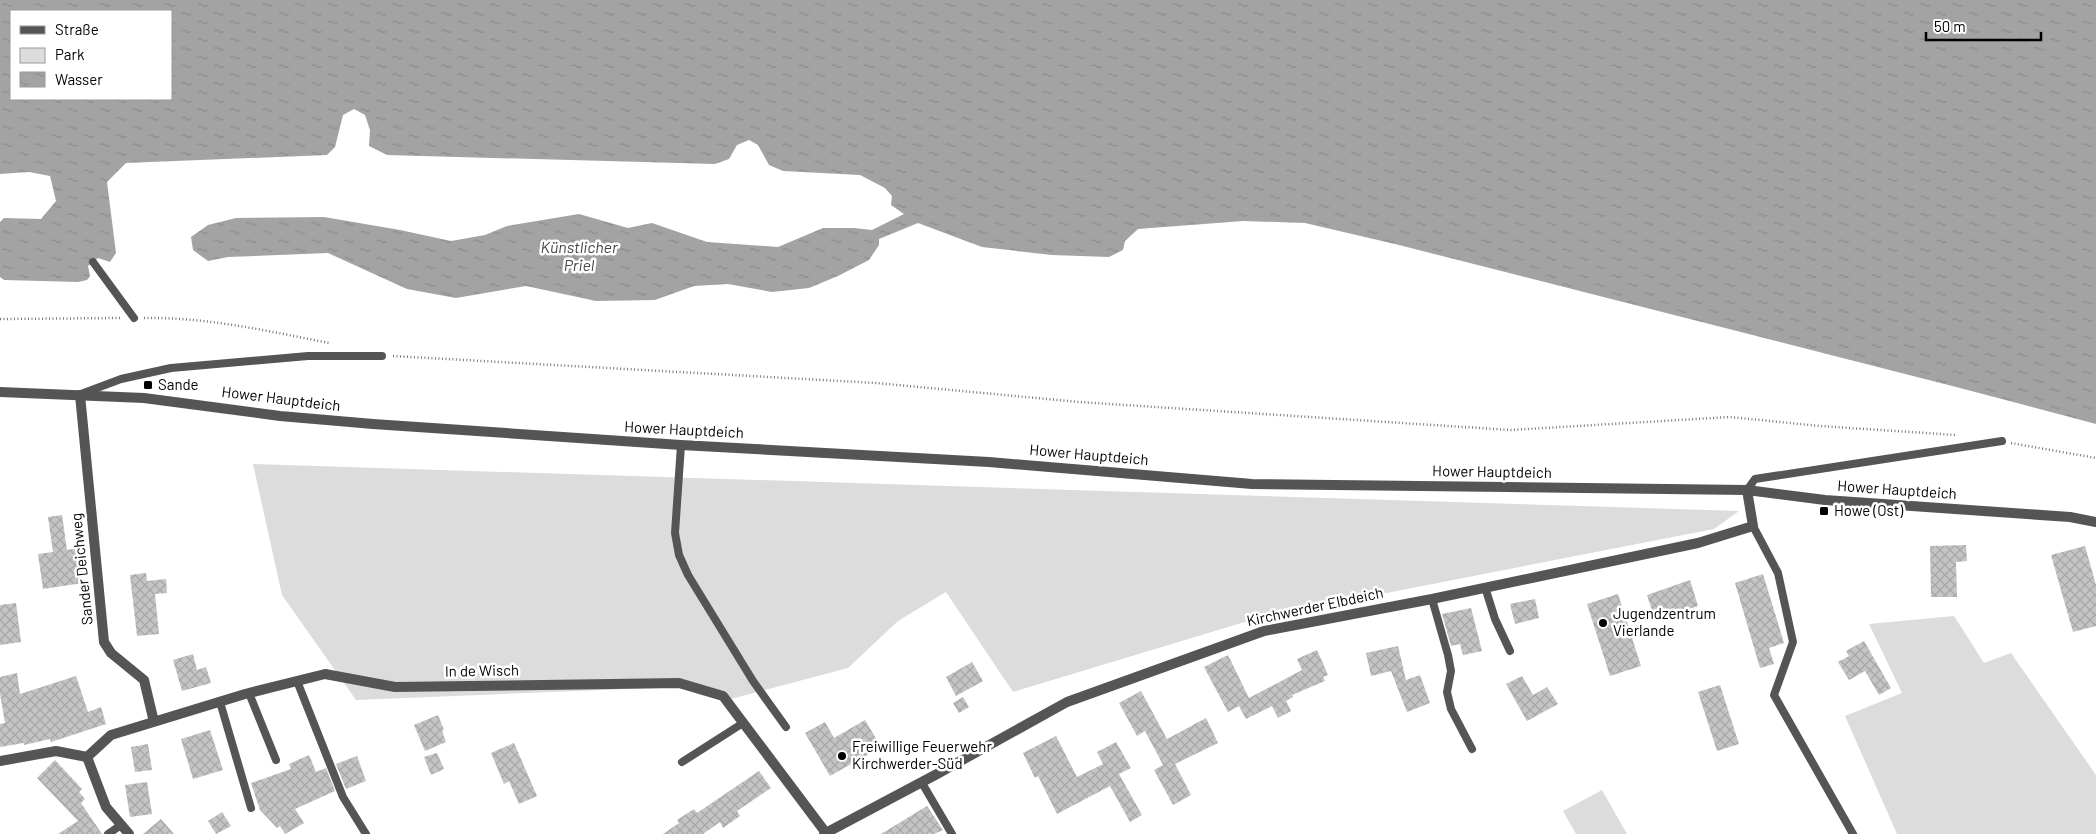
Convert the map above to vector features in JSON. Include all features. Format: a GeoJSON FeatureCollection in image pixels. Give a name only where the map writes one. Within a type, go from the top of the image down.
{"type":"FeatureCollection","features":[{"type":"Feature","properties":{"kind":"street","name":"Hower Hauptdeich"},"geometry":{"type":"LineString","coordinates":[[0,392],[169,400],[280,416],[363,423],[681,445],[989,462],[1252,484],[1747,490],[1825,500],[2070,517],[2096,522]]}},
{"type":"Feature","properties":{"kind":"street","name":"Sander Deichweg"},"geometry":{"type":"LineString","coordinates":[[80,395],[104,642],[111,653],[144,680],[154,722]]}},
{"type":"Feature","properties":{"kind":"street"},"geometry":{"type":"LineString","coordinates":[[1747,490],[1753,526]]}},
{"type":"Feature","properties":{"kind":"street","name":"Kirchwerder Elbdeich"},"geometry":{"type":"LineString","coordinates":[[825,833],[1067,702],[1264,631],[1698,543],[1753,526]]}},
{"type":"Feature","properties":{"kind":"street","name":"In de Wisch"},"geometry":{"type":"LineString","coordinates":[[87,758],[112,735],[249,693],[325,674],[395,687],[679,683],[722,696],[825,833]]}},
{"type":"Feature","properties":{"kind":"street"},"geometry":{"type":"LineString","coordinates":[[0,761],[56,751],[87,758],[106,808],[129,834]]}},
{"type":"Feature","properties":{"kind":"lane"},"geometry":{"type":"LineString","coordinates":[[93,262],[134,318]]}},
{"type":"Feature","properties":{"kind":"lane"},"geometry":{"type":"LineString","coordinates":[[80,395],[121,379],[171,368],[308,356],[382,356]]}},
{"type":"Feature","properties":{"kind":"lane"},"geometry":{"type":"LineString","coordinates":[[1747,490],[1755,479],[2002,441]]}},
{"type":"Feature","properties":{"kind":"lane"},"geometry":{"type":"LineString","coordinates":[[681,445],[675,533],[679,555],[688,576],[753,681],[786,727]]}},
{"type":"Feature","properties":{"kind":"lane"},"geometry":{"type":"LineString","coordinates":[[1753,526],[1778,573],[1793,642],[1774,695],[1853,834]]}},
{"type":"Feature","properties":{"kind":"lane"},"geometry":{"type":"LineString","coordinates":[[1486,587],[1495,619],[1510,651]]}},
{"type":"Feature","properties":{"kind":"lane"},"geometry":{"type":"LineString","coordinates":[[1432,598],[1451,671],[1447,692],[1451,709],[1472,749]]}},
{"type":"Feature","properties":{"kind":"lane"},"geometry":{"type":"LineString","coordinates":[[296,681],[343,797],[366,834]]}},
{"type":"Feature","properties":{"kind":"lane"},"geometry":{"type":"LineString","coordinates":[[249,693],[276,760]]}},
{"type":"Feature","properties":{"kind":"lane"},"geometry":{"type":"LineString","coordinates":[[220,702],[251,808]]}},
{"type":"Feature","properties":{"kind":"lane"},"geometry":{"type":"LineString","coordinates":[[682,762],[743,723]]}},
{"type":"Feature","properties":{"kind":"lane"},"geometry":{"type":"LineString","coordinates":[[922,782],[952,834]]}},
{"type":"Feature","properties":{"kind":"lane"},"geometry":{"type":"LineString","coordinates":[[108,834],[121,825]]}},
{"type":"Feature","properties":{"kind":"path"},"geometry":{"type":"LineString","coordinates":[[0,319],[161,317],[244,326],[333,344]]}},
{"type":"Feature","properties":{"kind":"path"},"geometry":{"type":"LineString","coordinates":[[382,356],[876,383],[1079,402],[1510,430],[1730,417],[1958,436]]}},
{"type":"Feature","properties":{"kind":"path"},"geometry":{"type":"LineString","coordinates":[[2002,441],[2096,458]]}},
{"type":"Feature","properties":{"kind":"green space"},"geometry":{"type":"Polygon","coordinates":[[[253,464],[1739,511],[1714,529],[1258,618],[1013,692],[946,592],[898,621],[848,668],[731,699],[678,687],[356,700],[282,595],[253,464]]]}},
{"type":"Feature","properties":{"kind":"green space"},"geometry":{"type":"Polygon","coordinates":[[[1954,616],[1984,663],[2011,653],[2096,775],[2096,834],[1897,834],[1845,716],[1902,693],[1869,624],[1954,616]]]}},
{"type":"Feature","properties":{"kind":"green space"},"geometry":{"type":"Polygon","coordinates":[[[1602,790],[1627,834],[1576,834],[1563,811],[1602,790]]]}},
{"type":"Feature","properties":{"kind":"water","name":"Künstlicher Priel"},"geometry":{"type":"Polygon","coordinates":[[[0,0],[2096,0],[2096,424],[1399,245],[1305,223],[1243,221],[1138,229],[1125,241],[1123,250],[1109,257],[1052,255],[982,247],[918,223],[879,239],[879,245],[869,260],[809,288],[772,292],[728,284],[694,286],[655,300],[596,301],[526,286],[456,298],[407,289],[328,253],[228,257],[208,261],[193,250],[191,237],[208,225],[236,218],[324,217],[451,241],[485,235],[507,226],[579,214],[628,228],[652,223],[707,242],[778,247],[823,228],[872,230],[904,214],[891,205],[892,196],[885,188],[860,175],[783,171],[769,165],[758,145],[749,140],[737,145],[729,159],[715,164],[387,155],[369,146],[370,130],[365,115],[354,109],[343,115],[335,147],[327,155],[126,163],[107,182],[116,253],[110,262],[98,258],[88,266],[90,276],[87,280],[78,282],[4,280],[0,277],[0,222],[4,218],[41,219],[56,201],[50,176],[29,172],[0,174],[0,0]]]}},
{"type":"Feature","properties":{"kind":"building"},"geometry":{"type":"Polygon","coordinates":[[[62,515],[67,550],[77,548],[83,583],[43,589],[38,554],[53,552],[48,517],[62,515]]]}},
{"type":"Feature","properties":{"kind":"building"},"geometry":{"type":"Polygon","coordinates":[[[1966,545],[1967,561],[1956,562],[1957,597],[1931,597],[1930,546],[1966,545]]]}},
{"type":"Feature","properties":{"kind":"building"},"geometry":{"type":"Polygon","coordinates":[[[2085,546],[2096,585],[2096,626],[2073,632],[2051,555],[2085,546]]]}},
{"type":"Feature","properties":{"kind":"building"},"geometry":{"type":"Polygon","coordinates":[[[146,573],[147,581],[166,579],[167,593],[155,594],[159,634],[137,636],[130,575],[146,573]]]}},
{"type":"Feature","properties":{"kind":"building"},"geometry":{"type":"Polygon","coordinates":[[[1763,574],[1784,643],[1769,648],[1774,664],[1760,668],[1735,583],[1763,574]]]}},
{"type":"Feature","properties":{"kind":"building"},"geometry":{"type":"Polygon","coordinates":[[[1690,580],[1698,606],[1655,620],[1647,595],[1690,580]]]}},
{"type":"Feature","properties":{"kind":"building"},"geometry":{"type":"Polygon","coordinates":[[[1618,594],[1641,666],[1610,676],[1587,604],[1618,594]]]}},
{"type":"Feature","properties":{"kind":"building"},"geometry":{"type":"Polygon","coordinates":[[[1535,599],[1539,618],[1515,624],[1510,604],[1535,599]]]}},
{"type":"Feature","properties":{"kind":"building"},"geometry":{"type":"Polygon","coordinates":[[[16,603],[21,642],[0,645],[0,605],[16,603]]]}},
{"type":"Feature","properties":{"kind":"building"},"geometry":{"type":"Polygon","coordinates":[[[1471,608],[1482,651],[1463,655],[1460,644],[1451,646],[1442,614],[1471,608]]]}},
{"type":"Feature","properties":{"kind":"building"},"geometry":{"type":"Polygon","coordinates":[[[1864,641],[1891,688],[1879,695],[1865,671],[1849,680],[1838,662],[1849,656],[1846,651],[1864,641]]]}},
{"type":"Feature","properties":{"kind":"building"},"geometry":{"type":"Polygon","coordinates":[[[1398,646],[1406,680],[1420,675],[1430,703],[1407,712],[1391,671],[1371,676],[1366,653],[1398,646]]]}},
{"type":"Feature","properties":{"kind":"building"},"geometry":{"type":"Polygon","coordinates":[[[1317,650],[1328,675],[1323,677],[1325,681],[1292,695],[1293,697],[1286,701],[1291,711],[1278,718],[1272,706],[1246,719],[1239,706],[1228,712],[1204,667],[1228,655],[1249,698],[1302,670],[1297,659],[1317,650]]]}},
{"type":"Feature","properties":{"kind":"building"},"geometry":{"type":"Polygon","coordinates":[[[193,654],[197,670],[206,667],[211,683],[182,691],[173,660],[193,654]]]}},
{"type":"Feature","properties":{"kind":"building"},"geometry":{"type":"Polygon","coordinates":[[[972,662],[983,681],[956,696],[946,677],[972,662]]]}},
{"type":"Feature","properties":{"kind":"building"},"geometry":{"type":"Polygon","coordinates":[[[17,673],[20,694],[76,676],[88,712],[101,707],[106,724],[51,742],[50,739],[24,745],[24,743],[0,747],[0,724],[5,723],[0,694],[0,677],[17,673]]]}},
{"type":"Feature","properties":{"kind":"building"},"geometry":{"type":"Polygon","coordinates":[[[1522,676],[1533,695],[1547,687],[1558,704],[1527,721],[1506,684],[1522,676]]]}},
{"type":"Feature","properties":{"kind":"building"},"geometry":{"type":"Polygon","coordinates":[[[1720,685],[1739,744],[1717,751],[1698,692],[1720,685]]]}},
{"type":"Feature","properties":{"kind":"building"},"geometry":{"type":"Polygon","coordinates":[[[1141,691],[1167,739],[1206,718],[1218,743],[1175,764],[1191,795],[1173,805],[1154,770],[1163,765],[1145,731],[1137,736],[1119,703],[1141,691]]]}},
{"type":"Feature","properties":{"kind":"building"},"geometry":{"type":"Polygon","coordinates":[[[963,697],[969,707],[959,713],[953,703],[963,697]]]}},
{"type":"Feature","properties":{"kind":"building"},"geometry":{"type":"Polygon","coordinates":[[[438,715],[446,742],[425,751],[414,725],[438,715]]]}},
{"type":"Feature","properties":{"kind":"building","name":"Freiwillige Feuerwehr Kirchwerder-Süd"},"geometry":{"type":"Polygon","coordinates":[[[865,720],[881,747],[830,776],[805,733],[825,722],[834,738],[865,720]]]}},
{"type":"Feature","properties":{"kind":"building"},"geometry":{"type":"Polygon","coordinates":[[[210,730],[223,770],[193,779],[181,739],[210,730]]]}},
{"type":"Feature","properties":{"kind":"building"},"geometry":{"type":"Polygon","coordinates":[[[1056,736],[1077,777],[1103,764],[1097,752],[1116,742],[1131,768],[1119,774],[1142,815],[1130,822],[1110,786],[1057,814],[1038,776],[1035,778],[1023,753],[1056,736]]]}},
{"type":"Feature","properties":{"kind":"building"},"geometry":{"type":"Polygon","coordinates":[[[514,743],[537,796],[519,804],[509,781],[504,784],[491,753],[514,743]]]}},
{"type":"Feature","properties":{"kind":"building"},"geometry":{"type":"Polygon","coordinates":[[[148,744],[152,770],[135,772],[131,747],[148,744]]]}},
{"type":"Feature","properties":{"kind":"building"},"geometry":{"type":"Polygon","coordinates":[[[437,753],[444,769],[431,775],[424,757],[437,753]]]}},
{"type":"Feature","properties":{"kind":"building"},"geometry":{"type":"Polygon","coordinates":[[[309,755],[316,772],[326,768],[335,791],[295,809],[304,823],[285,834],[280,826],[277,828],[260,810],[251,783],[291,769],[289,764],[309,755]]]}},
{"type":"Feature","properties":{"kind":"building"},"geometry":{"type":"Polygon","coordinates":[[[357,756],[366,781],[346,789],[336,764],[357,756]]]}},
{"type":"Feature","properties":{"kind":"building"},"geometry":{"type":"Polygon","coordinates":[[[55,760],[82,789],[79,792],[85,799],[81,803],[102,834],[58,834],[78,821],[37,778],[55,760]]]}},
{"type":"Feature","properties":{"kind":"building"},"geometry":{"type":"Polygon","coordinates":[[[759,771],[771,788],[737,811],[740,816],[723,828],[720,822],[703,834],[663,834],[679,823],[677,820],[694,809],[697,813],[759,771]]]}},
{"type":"Feature","properties":{"kind":"building"},"geometry":{"type":"Polygon","coordinates":[[[147,782],[152,814],[130,817],[125,785],[147,782]]]}},
{"type":"Feature","properties":{"kind":"building"},"geometry":{"type":"Polygon","coordinates":[[[927,806],[943,830],[934,834],[881,834],[927,806]]]}},
{"type":"Feature","properties":{"kind":"building"},"geometry":{"type":"Polygon","coordinates":[[[222,812],[231,826],[216,834],[208,821],[222,812]]]}},
{"type":"Feature","properties":{"kind":"building"},"geometry":{"type":"Polygon","coordinates":[[[161,819],[174,834],[143,834],[161,819]]]}},
{"type":"Feature","properties":{"kind":"place","name":"Sande"},"geometry":{"type":"Point","coordinates":[148,385]}},
{"type":"Feature","properties":{"kind":"place","name":"Howe (Ost)"},"geometry":{"type":"Point","coordinates":[1824,511]}},
{"type":"Feature","properties":{"kind":"place","name":"Jugendzentrum Vierlande"},"geometry":{"type":"Point","coordinates":[1603,623]}},
{"type":"Feature","properties":{"kind":"place","name":"Freiwillige Feuerwehr Kirchwerder-Süd"},"geometry":{"type":"Point","coordinates":[842,756]}}]}
